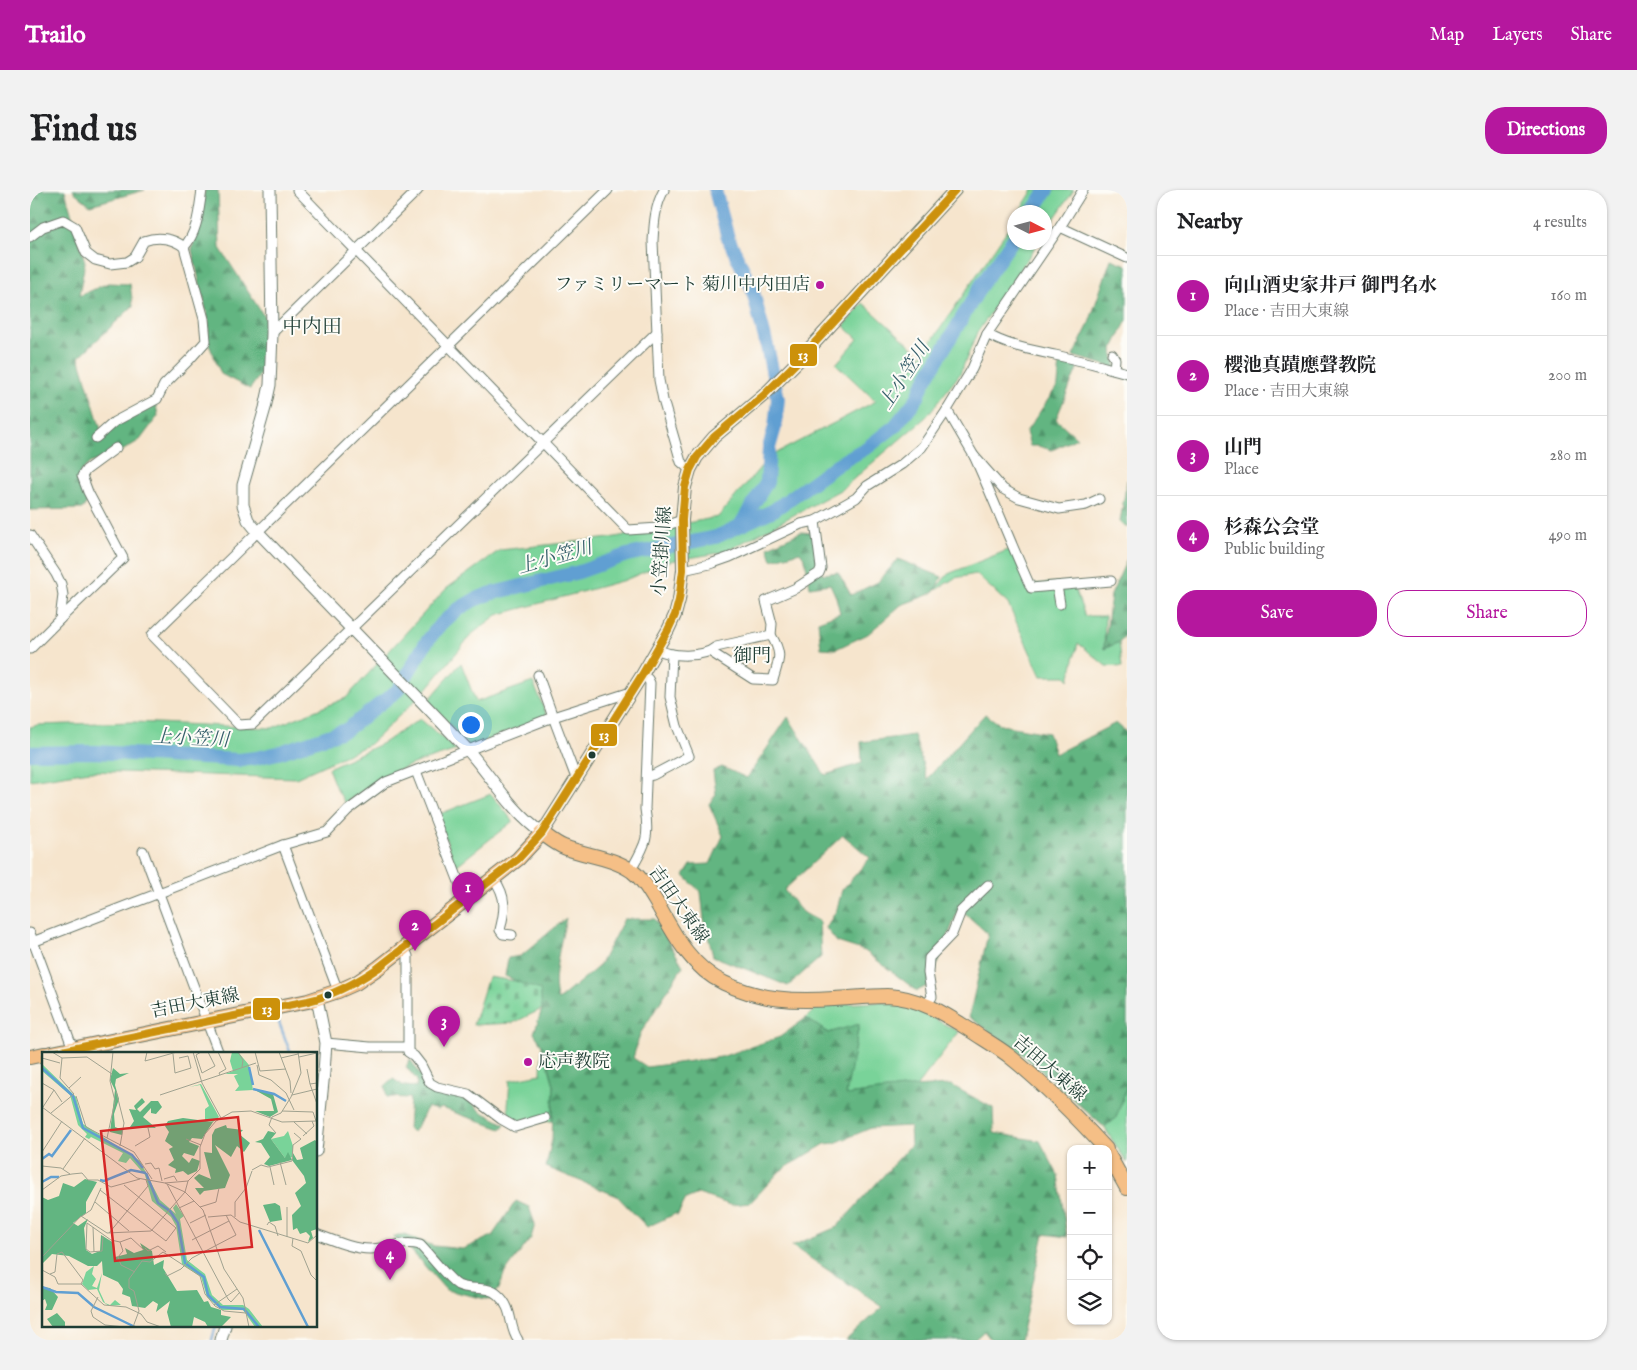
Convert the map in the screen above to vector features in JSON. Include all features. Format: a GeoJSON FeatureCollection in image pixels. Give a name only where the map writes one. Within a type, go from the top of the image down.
{"type":"FeatureCollection","features":[{"type":"Feature","properties":{"kind":"main road","name":"小笠掛川線"},"geometry":{"type":"LineString","coordinates":[[542,833],[642,675],[675,615],[683,567],[682,523],[685,487],[690,470],[697,457],[714,437],[764,395],[782,377],[835,322],[955,190]]}},
{"type":"Feature","properties":{"kind":"main road","name":"吉田大東線"},"geometry":{"type":"LineString","coordinates":[[74,1051],[207,1021],[317,999],[338,991],[363,979],[494,879],[542,833],[562,846],[617,863],[631,870],[653,897],[684,949],[705,972],[750,994],[772,999],[834,1000],[888,996],[926,1005],[1007,1054],[1071,1111],[1102,1145]]}},
{"type":"Feature","properties":{"kind":"main road"},"geometry":{"type":"LineString","coordinates":[[1112,1161],[1127,1188]]}},
{"type":"Feature","properties":{"kind":"street"},"geometry":{"type":"LineString","coordinates":[[184,247],[190,241],[198,220],[202,190]]}},
{"type":"Feature","properties":{"kind":"street"},"geometry":{"type":"LineString","coordinates":[[270,190],[272,333],[270,385],[243,485],[243,505],[248,520],[257,532],[389,666],[467,750],[505,797],[531,825],[542,833]]}},
{"type":"Feature","properties":{"kind":"street"},"geometry":{"type":"LineString","coordinates":[[297,190],[628,530],[659,528],[682,523]]}},
{"type":"Feature","properties":{"kind":"street"},"geometry":{"type":"LineString","coordinates":[[272,333],[418,190]]}},
{"type":"Feature","properties":{"kind":"street"},"geometry":{"type":"LineString","coordinates":[[608,190],[152,635],[232,718],[239,724],[253,724],[657,332]]}},
{"type":"Feature","properties":{"kind":"street"},"geometry":{"type":"LineString","coordinates":[[664,190],[658,200],[652,241],[660,380],[663,400],[682,462],[690,470]]}},
{"type":"Feature","properties":{"kind":"street"},"geometry":{"type":"LineString","coordinates":[[683,567],[710,564],[730,557],[801,524],[815,521],[856,498],[867,486],[902,464],[922,447],[972,369],[987,334],[1060,227],[1082,190]]}},
{"type":"Feature","properties":{"kind":"street"},"geometry":{"type":"LineString","coordinates":[[30,237],[43,227],[63,220],[75,228],[86,253],[95,260],[110,264],[127,262],[135,258],[144,241],[153,238],[176,240],[184,247],[204,319],[206,341],[164,385],[157,399],[114,422],[96,438]]}},
{"type":"Feature","properties":{"kind":"street"},"geometry":{"type":"LineString","coordinates":[[1060,227],[1127,258]]}},
{"type":"Feature","properties":{"kind":"street"},"geometry":{"type":"LineString","coordinates":[[987,334],[995,339],[1031,350],[1099,364],[1127,373]]}},
{"type":"Feature","properties":{"kind":"street"},"geometry":{"type":"LineString","coordinates":[[1112,354],[1115,359],[1114,369]]}},
{"type":"Feature","properties":{"kind":"street"},"geometry":{"type":"LineString","coordinates":[[947,410],[974,456],[1031,588],[1111,581]]}},
{"type":"Feature","properties":{"kind":"street"},"geometry":{"type":"LineString","coordinates":[[30,649],[123,558],[88,492],[82,476],[86,470],[116,448]]}},
{"type":"Feature","properties":{"kind":"street"},"geometry":{"type":"LineString","coordinates":[[974,456],[1003,489],[1019,498],[1059,509],[1086,505],[1098,499]]}},
{"type":"Feature","properties":{"kind":"street"},"geometry":{"type":"LineString","coordinates":[[711,652],[753,679],[773,680],[779,648],[771,635],[772,624],[766,601],[796,588],[820,573],[815,521]]}},
{"type":"Feature","properties":{"kind":"street"},"geometry":{"type":"LineString","coordinates":[[30,535],[61,584],[63,595],[60,619]]}},
{"type":"Feature","properties":{"kind":"street"},"geometry":{"type":"LineString","coordinates":[[1057,586],[1060,604]]}},
{"type":"Feature","properties":{"kind":"street"},"geometry":{"type":"LineString","coordinates":[[657,649],[672,654],[692,655],[711,652],[716,647],[771,635]]}},
{"type":"Feature","properties":{"kind":"street"},"geometry":{"type":"LineString","coordinates":[[647,776],[653,775],[689,756],[677,726],[670,697],[672,654]]}},
{"type":"Feature","properties":{"kind":"street"},"geometry":{"type":"LineString","coordinates":[[538,675],[576,778]]}},
{"type":"Feature","properties":{"kind":"street"},"geometry":{"type":"LineString","coordinates":[[631,870],[643,849],[648,826],[645,809],[650,684],[648,679],[642,675]]}},
{"type":"Feature","properties":{"kind":"street"},"geometry":{"type":"LineString","coordinates":[[74,1051],[31,939],[158,894],[284,844],[327,832],[348,810],[386,782],[553,717],[631,692]]}},
{"type":"Feature","properties":{"kind":"street"},"geometry":{"type":"LineString","coordinates":[[416,771],[466,900]]}},
{"type":"Feature","properties":{"kind":"street"},"geometry":{"type":"LineString","coordinates":[[284,844],[338,991]]}},
{"type":"Feature","properties":{"kind":"street"},"geometry":{"type":"LineString","coordinates":[[143,851],[218,1052]]}},
{"type":"Feature","properties":{"kind":"street"},"geometry":{"type":"LineString","coordinates":[[494,879],[502,891],[505,909],[500,930],[502,934],[512,935]]}},
{"type":"Feature","properties":{"kind":"street"},"geometry":{"type":"LineString","coordinates":[[926,1005],[932,997],[928,973],[929,958],[952,934],[961,911],[988,885]]}},
{"type":"Feature","properties":{"kind":"street"},"geometry":{"type":"LineString","coordinates":[[404,948],[408,956],[407,1047],[408,1052],[421,1065],[430,1083],[437,1087],[468,1094],[515,1127],[545,1118]]}},
{"type":"Feature","properties":{"kind":"street"},"geometry":{"type":"LineString","coordinates":[[317,999],[326,1043],[318,1130]]}},
{"type":"Feature","properties":{"kind":"street"},"geometry":{"type":"LineString","coordinates":[[326,1043],[370,1047],[407,1047]]}},
{"type":"Feature","properties":{"kind":"street"},"geometry":{"type":"LineString","coordinates":[[318,1235],[356,1248],[385,1248],[399,1243],[420,1245],[458,1285],[493,1290],[500,1296],[510,1312],[514,1334],[518,1340]]}},
{"type":"Feature","properties":{"kind":"green space"},"geometry":{"type":"Polygon","coordinates":[[[30,190],[65,190],[85,262],[79,296],[108,283],[130,284],[133,306],[79,357],[102,433],[156,405],[158,416],[140,440],[122,451],[90,463],[80,472],[80,484],[89,500],[82,509],[30,510],[30,190]]]}},
{"type":"Feature","properties":{"kind":"green space"},"geometry":{"type":"Polygon","coordinates":[[[72,190],[145,190],[90,205],[72,190]]]}},
{"type":"Feature","properties":{"kind":"green space"},"geometry":{"type":"Polygon","coordinates":[[[205,190],[218,190],[220,248],[267,321],[266,366],[250,389],[221,374],[208,342],[209,323],[192,250],[205,190]]]}},
{"type":"Feature","properties":{"kind":"green space"},"geometry":{"type":"Polygon","coordinates":[[[1033,190],[1074,190],[1052,222],[1052,205],[1023,205],[1033,190]]]}},
{"type":"Feature","properties":{"kind":"green space"},"geometry":{"type":"Polygon","coordinates":[[[1007,230],[1007,250],[1033,250],[977,333],[960,374],[926,417],[842,489],[725,552],[670,561],[625,580],[497,615],[472,634],[425,691],[370,744],[296,778],[90,771],[30,780],[30,727],[38,725],[133,722],[272,728],[346,698],[446,589],[500,550],[610,538],[718,517],[769,457],[876,401],[836,364],[858,339],[844,326],[863,303],[921,355],[904,382],[1007,230]]]}},
{"type":"Feature","properties":{"kind":"green space"},"geometry":{"type":"Polygon","coordinates":[[[1111,259],[1127,265],[1127,320],[1112,350],[1116,368],[1073,356],[1088,326],[1111,259]]]}},
{"type":"Feature","properties":{"kind":"green space"},"geometry":{"type":"Polygon","coordinates":[[[1060,361],[1079,364],[1056,419],[1077,438],[1052,450],[1030,446],[1026,432],[1058,385],[1060,361]]]}},
{"type":"Feature","properties":{"kind":"green space"},"geometry":{"type":"Polygon","coordinates":[[[1127,480],[1127,528],[1120,522],[1127,480]]]}},
{"type":"Feature","properties":{"kind":"green space"},"geometry":{"type":"Polygon","coordinates":[[[801,532],[813,533],[819,570],[824,574],[838,572],[851,595],[878,582],[898,559],[942,577],[933,593],[901,605],[868,634],[836,649],[821,648],[818,621],[840,613],[830,584],[810,587],[805,559],[800,552],[772,560],[768,547],[801,532]]]}},
{"type":"Feature","properties":{"kind":"green space"},"geometry":{"type":"Polygon","coordinates":[[[1013,548],[1032,584],[1072,582],[1085,616],[1105,616],[1104,649],[1119,642],[1122,667],[1106,666],[1078,643],[1069,680],[1066,676],[1041,676],[1008,604],[976,574],[955,578],[934,591],[948,574],[1013,548]]]}},
{"type":"Feature","properties":{"kind":"green space"},"geometry":{"type":"Polygon","coordinates":[[[1127,559],[1127,633],[1119,642],[1104,649],[1111,595],[1127,559]]]}},
{"type":"Feature","properties":{"kind":"green space"},"geometry":{"type":"Polygon","coordinates":[[[461,663],[476,702],[533,682],[547,716],[470,747],[428,701],[461,663]]]}},
{"type":"Feature","properties":{"kind":"green space"},"geometry":{"type":"Polygon","coordinates":[[[985,714],[1001,725],[1048,733],[1055,754],[1116,723],[1127,733],[1127,1086],[1116,1118],[1104,1127],[1022,1054],[969,1017],[988,934],[959,908],[929,985],[917,991],[865,951],[837,942],[826,928],[837,909],[842,890],[870,858],[843,835],[784,890],[802,912],[819,921],[821,957],[788,986],[713,956],[704,920],[701,892],[684,876],[691,865],[710,864],[723,836],[709,804],[716,794],[713,771],[722,767],[747,778],[788,717],[825,775],[862,763],[861,742],[914,735],[927,779],[985,714]]]}},
{"type":"Feature","properties":{"kind":"green space"},"geometry":{"type":"Polygon","coordinates":[[[420,719],[457,750],[413,764],[383,777],[345,803],[335,786],[328,768],[383,743],[420,719]]]}},
{"type":"Feature","properties":{"kind":"green space"},"geometry":{"type":"Polygon","coordinates":[[[491,794],[513,821],[456,866],[437,815],[491,794]]]}},
{"type":"Feature","properties":{"kind":"green space"},"geometry":{"type":"Polygon","coordinates":[[[566,918],[556,971],[555,982],[558,1000],[599,966],[624,919],[655,919],[683,966],[640,1034],[633,1058],[647,1067],[721,1057],[780,1037],[806,1018],[828,1033],[859,1024],[846,1095],[910,1087],[951,1085],[993,1108],[994,1133],[1040,1141],[1058,1175],[1067,1237],[1044,1234],[1020,1340],[991,1340],[984,1331],[974,1340],[846,1340],[883,1307],[792,1246],[837,1227],[911,1145],[910,1126],[871,1128],[835,1143],[825,1144],[780,1171],[750,1203],[731,1205],[698,1194],[686,1199],[677,1216],[677,1213],[647,1227],[617,1196],[546,1167],[552,1139],[554,1085],[545,1050],[534,1033],[542,1009],[540,991],[505,976],[508,958],[521,956],[566,918]]]}},
{"type":"Feature","properties":{"kind":"green space"},"geometry":{"type":"Polygon","coordinates":[[[488,977],[515,981],[540,990],[542,1009],[513,1023],[473,1025],[488,977]]]}},
{"type":"Feature","properties":{"kind":"green space"},"geometry":{"type":"Polygon","coordinates":[[[881,1002],[900,1004],[918,1010],[959,1032],[916,1087],[845,1095],[859,1025],[828,1033],[806,1018],[820,1005],[881,1002]]]}},
{"type":"Feature","properties":{"kind":"green space"},"geometry":{"type":"Polygon","coordinates":[[[542,1045],[554,1085],[552,1121],[510,1124],[508,1106],[510,1080],[541,1074],[542,1045]]]}},
{"type":"Feature","properties":{"kind":"green space"},"geometry":{"type":"Polygon","coordinates":[[[410,1059],[429,1087],[443,1094],[464,1096],[482,1112],[505,1124],[501,1129],[442,1108],[437,1110],[427,1107],[413,1132],[408,1129],[410,1098],[387,1097],[385,1086],[393,1079],[404,1086],[416,1087],[417,1080],[406,1067],[410,1059]]]}},
{"type":"Feature","properties":{"kind":"green space"},"geometry":{"type":"Polygon","coordinates":[[[1127,1070],[1127,1163],[1104,1127],[1116,1118],[1127,1070]]]}},
{"type":"Feature","properties":{"kind":"green space"},"geometry":{"type":"Polygon","coordinates":[[[516,1201],[529,1207],[535,1224],[531,1238],[504,1274],[499,1289],[490,1300],[446,1290],[408,1247],[402,1246],[393,1237],[405,1235],[434,1246],[463,1249],[492,1236],[516,1201]]]}},
{"type":"Feature","properties":{"kind":"waterway"},"geometry":{"type":"LineString","coordinates":[[715,190],[728,238],[752,288],[778,399],[775,427],[769,448],[767,482],[741,524]]}},
{"type":"Feature","properties":{"kind":"waterway","name":"上小笠川"},"geometry":{"type":"LineString","coordinates":[[1037,205],[1047,190]]}},
{"type":"Feature","properties":{"kind":"waterway","name":"上小笠川"},"geometry":{"type":"LineString","coordinates":[[30,753],[94,752],[239,760],[278,753],[346,730],[398,690],[425,644],[439,626],[457,610],[474,600],[489,594],[579,572],[627,555],[716,537],[774,510],[838,464],[868,447],[895,426],[918,397],[922,386],[982,284],[1007,248]]}},
{"type":"Feature","properties":{"kind":"waterway"},"geometry":{"type":"LineString","coordinates":[[278,1020],[290,1052]]}},
{"type":"Feature","properties":{"kind":"waterway"},"geometry":{"type":"LineString","coordinates":[[212,1340],[215,1328]]}},
{"type":"Feature","properties":{"kind":"transit line","name":"13"},"geometry":{"type":"LineString","coordinates":[[57,1052],[308,1001],[336,992],[378,968],[518,859],[542,833],[642,675],[675,615],[683,570],[682,520],[685,487],[690,470],[697,457],[714,437],[764,395],[798,361],[955,190]]}},
{"type":"Feature","properties":{"kind":"place","name":"ファミリーマート 菊川中内田店"},"geometry":{"type":"Point","coordinates":[820,285]}},
{"type":"Feature","properties":{"kind":"place","name":"向山酒史家井戸 御門名水"},"geometry":{"type":"Point","coordinates":[468,913]}},
{"type":"Feature","properties":{"kind":"place","name":"櫻池真蹟應聲教院"},"geometry":{"type":"Point","coordinates":[415,951]}},
{"type":"Feature","properties":{"kind":"place","name":"山門"},"geometry":{"type":"Point","coordinates":[444,1047]}},
{"type":"Feature","properties":{"kind":"place","name":"応声教院"},"geometry":{"type":"Point","coordinates":[528,1062]}},
{"type":"Feature","properties":{"kind":"place","name":"杉森公会堂"},"geometry":{"type":"Point","coordinates":[390,1280]}},
{"type":"Feature","properties":{"kind":"district","name":"中内田"},"geometry":{"type":"Point","coordinates":[312,327]}},
{"type":"Feature","properties":{"kind":"district","name":"御門"},"geometry":{"type":"Point","coordinates":[752,657]}}]}
